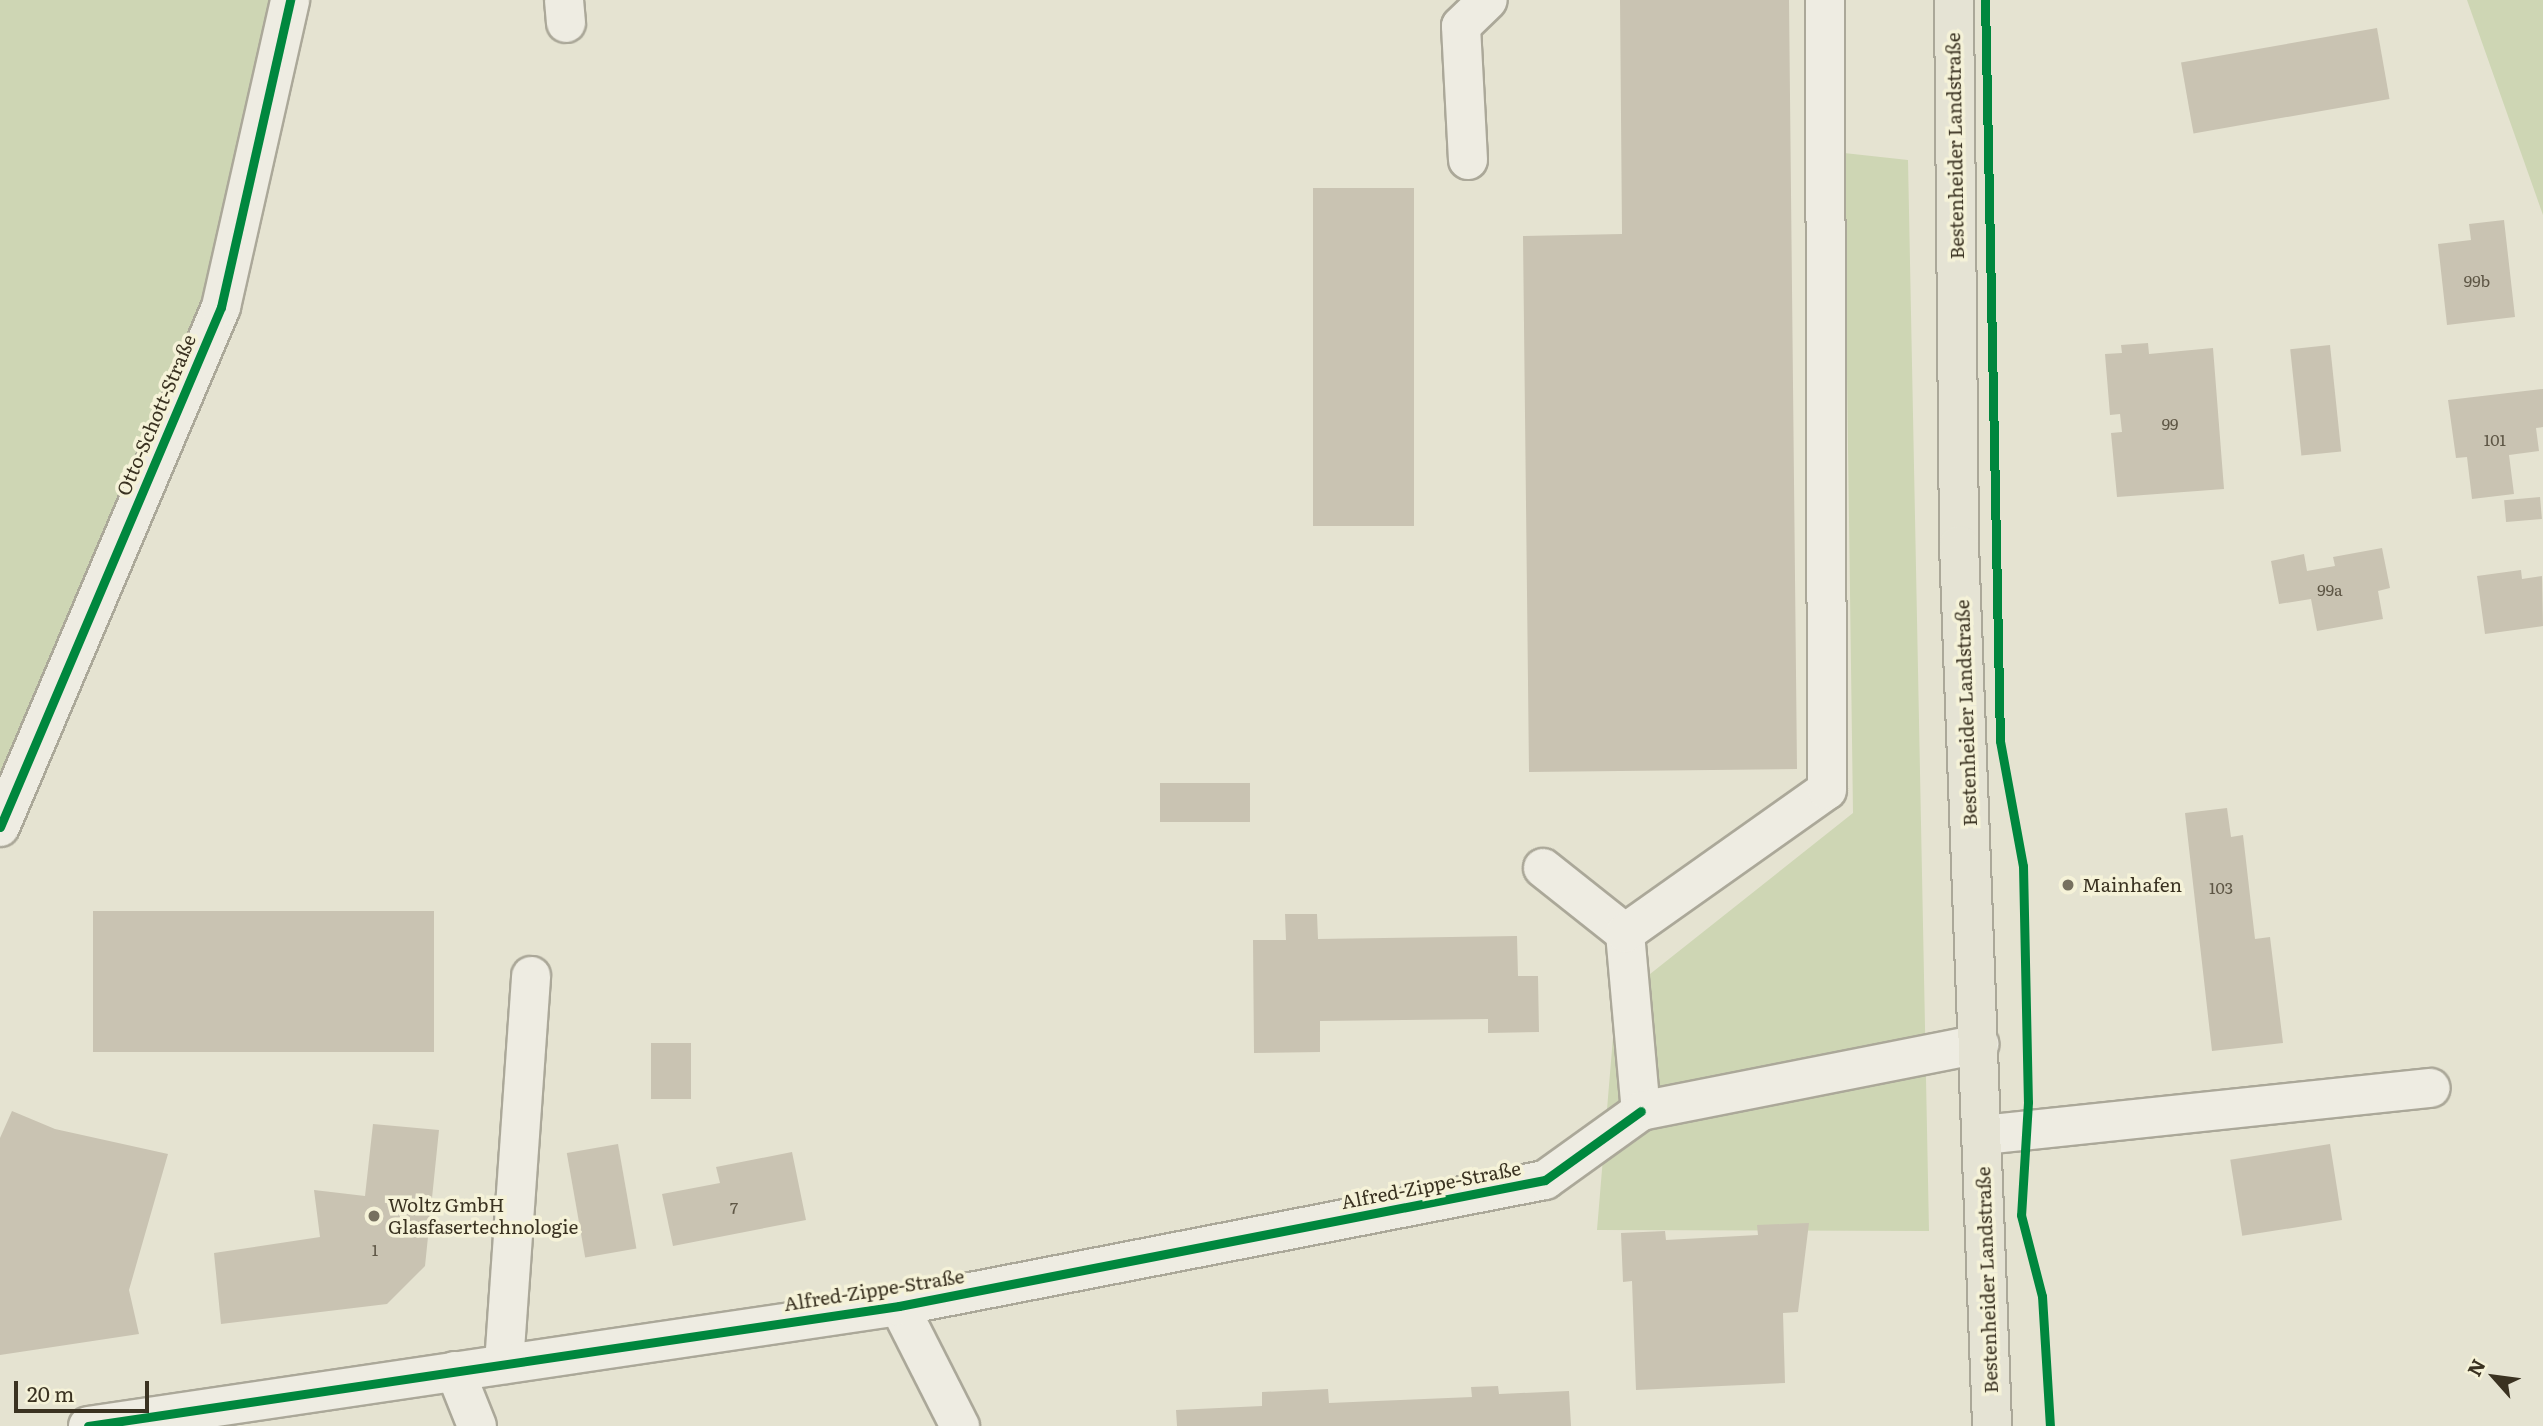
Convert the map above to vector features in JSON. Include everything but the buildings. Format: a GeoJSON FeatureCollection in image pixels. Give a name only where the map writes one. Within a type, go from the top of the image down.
{"type":"FeatureCollection","features":[{"type":"Feature","properties":{"kind":"main road","name":"Bestenheider Landstraße"},"geometry":{"type":"LineString","coordinates":[[1954,0],[1959,545],[1992,1426]]}},
{"type":"Feature","properties":{"kind":"street","name":"Otto-Schott-Straße"},"geometry":{"type":"LineString","coordinates":[[0,827],[221,307],[290,0]]}},
{"type":"Feature","properties":{"kind":"street"},"geometry":{"type":"LineString","coordinates":[[1468,160],[1461,26],[1488,0]]}},
{"type":"Feature","properties":{"kind":"street"},"geometry":{"type":"LineString","coordinates":[[1625,933],[1826,790],[1825,0]]}},
{"type":"Feature","properties":{"kind":"street"},"geometry":{"type":"LineString","coordinates":[[1544,868],[1625,933],[1641,1111],[1979,1044]]}},
{"type":"Feature","properties":{"kind":"street"},"geometry":{"type":"LineString","coordinates":[[504,1364],[531,976]]}},
{"type":"Feature","properties":{"kind":"street"},"geometry":{"type":"LineString","coordinates":[[1983,1135],[2431,1088]]}},
{"type":"Feature","properties":{"kind":"street","name":"Alfred-Zippe-Straße"},"geometry":{"type":"LineString","coordinates":[[88,1426],[900,1306],[1545,1180],[1641,1111]]}},
{"type":"Feature","properties":{"kind":"street"},"geometry":{"type":"LineString","coordinates":[[900,1306],[960,1426]]}},
{"type":"Feature","properties":{"kind":"street"},"geometry":{"type":"LineString","coordinates":[[455,1371],[477,1426]]}},
{"type":"Feature","properties":{"kind":"green space"},"geometry":{"type":"Polygon","coordinates":[[[0,0],[290,0],[221,307],[0,827],[0,0]]]}},
{"type":"Feature","properties":{"kind":"green space"},"geometry":{"type":"Polygon","coordinates":[[[2467,0],[2543,0],[2543,215],[2467,0]]]}},
{"type":"Feature","properties":{"kind":"green space"},"geometry":{"type":"Polygon","coordinates":[[[1844,153],[1908,160],[1929,1231],[1597,1230],[1616,1001],[1853,813],[1844,153]]]}},
{"type":"Feature","properties":{"kind":"cycle path"},"geometry":{"type":"LineString","coordinates":[[0,827],[221,307],[290,0]]}},
{"type":"Feature","properties":{"kind":"cycle path"},"geometry":{"type":"LineString","coordinates":[[1985,0],[2000,741],[2023,866],[2028,1102],[2021,1215],[2042,1296],[2050,1426]]}},
{"type":"Feature","properties":{"kind":"cycle path"},"geometry":{"type":"LineString","coordinates":[[88,1426],[899,1306],[1545,1180],[1641,1111]]}},
{"type":"Feature","properties":{"kind":"place","name":"Mainhafen"},"geometry":{"type":"Point","coordinates":[2068,885]}},
{"type":"Feature","properties":{"kind":"place","name":"Woltz GmbH Glasfasertechnologie"},"geometry":{"type":"Point","coordinates":[374,1216]}}]}
